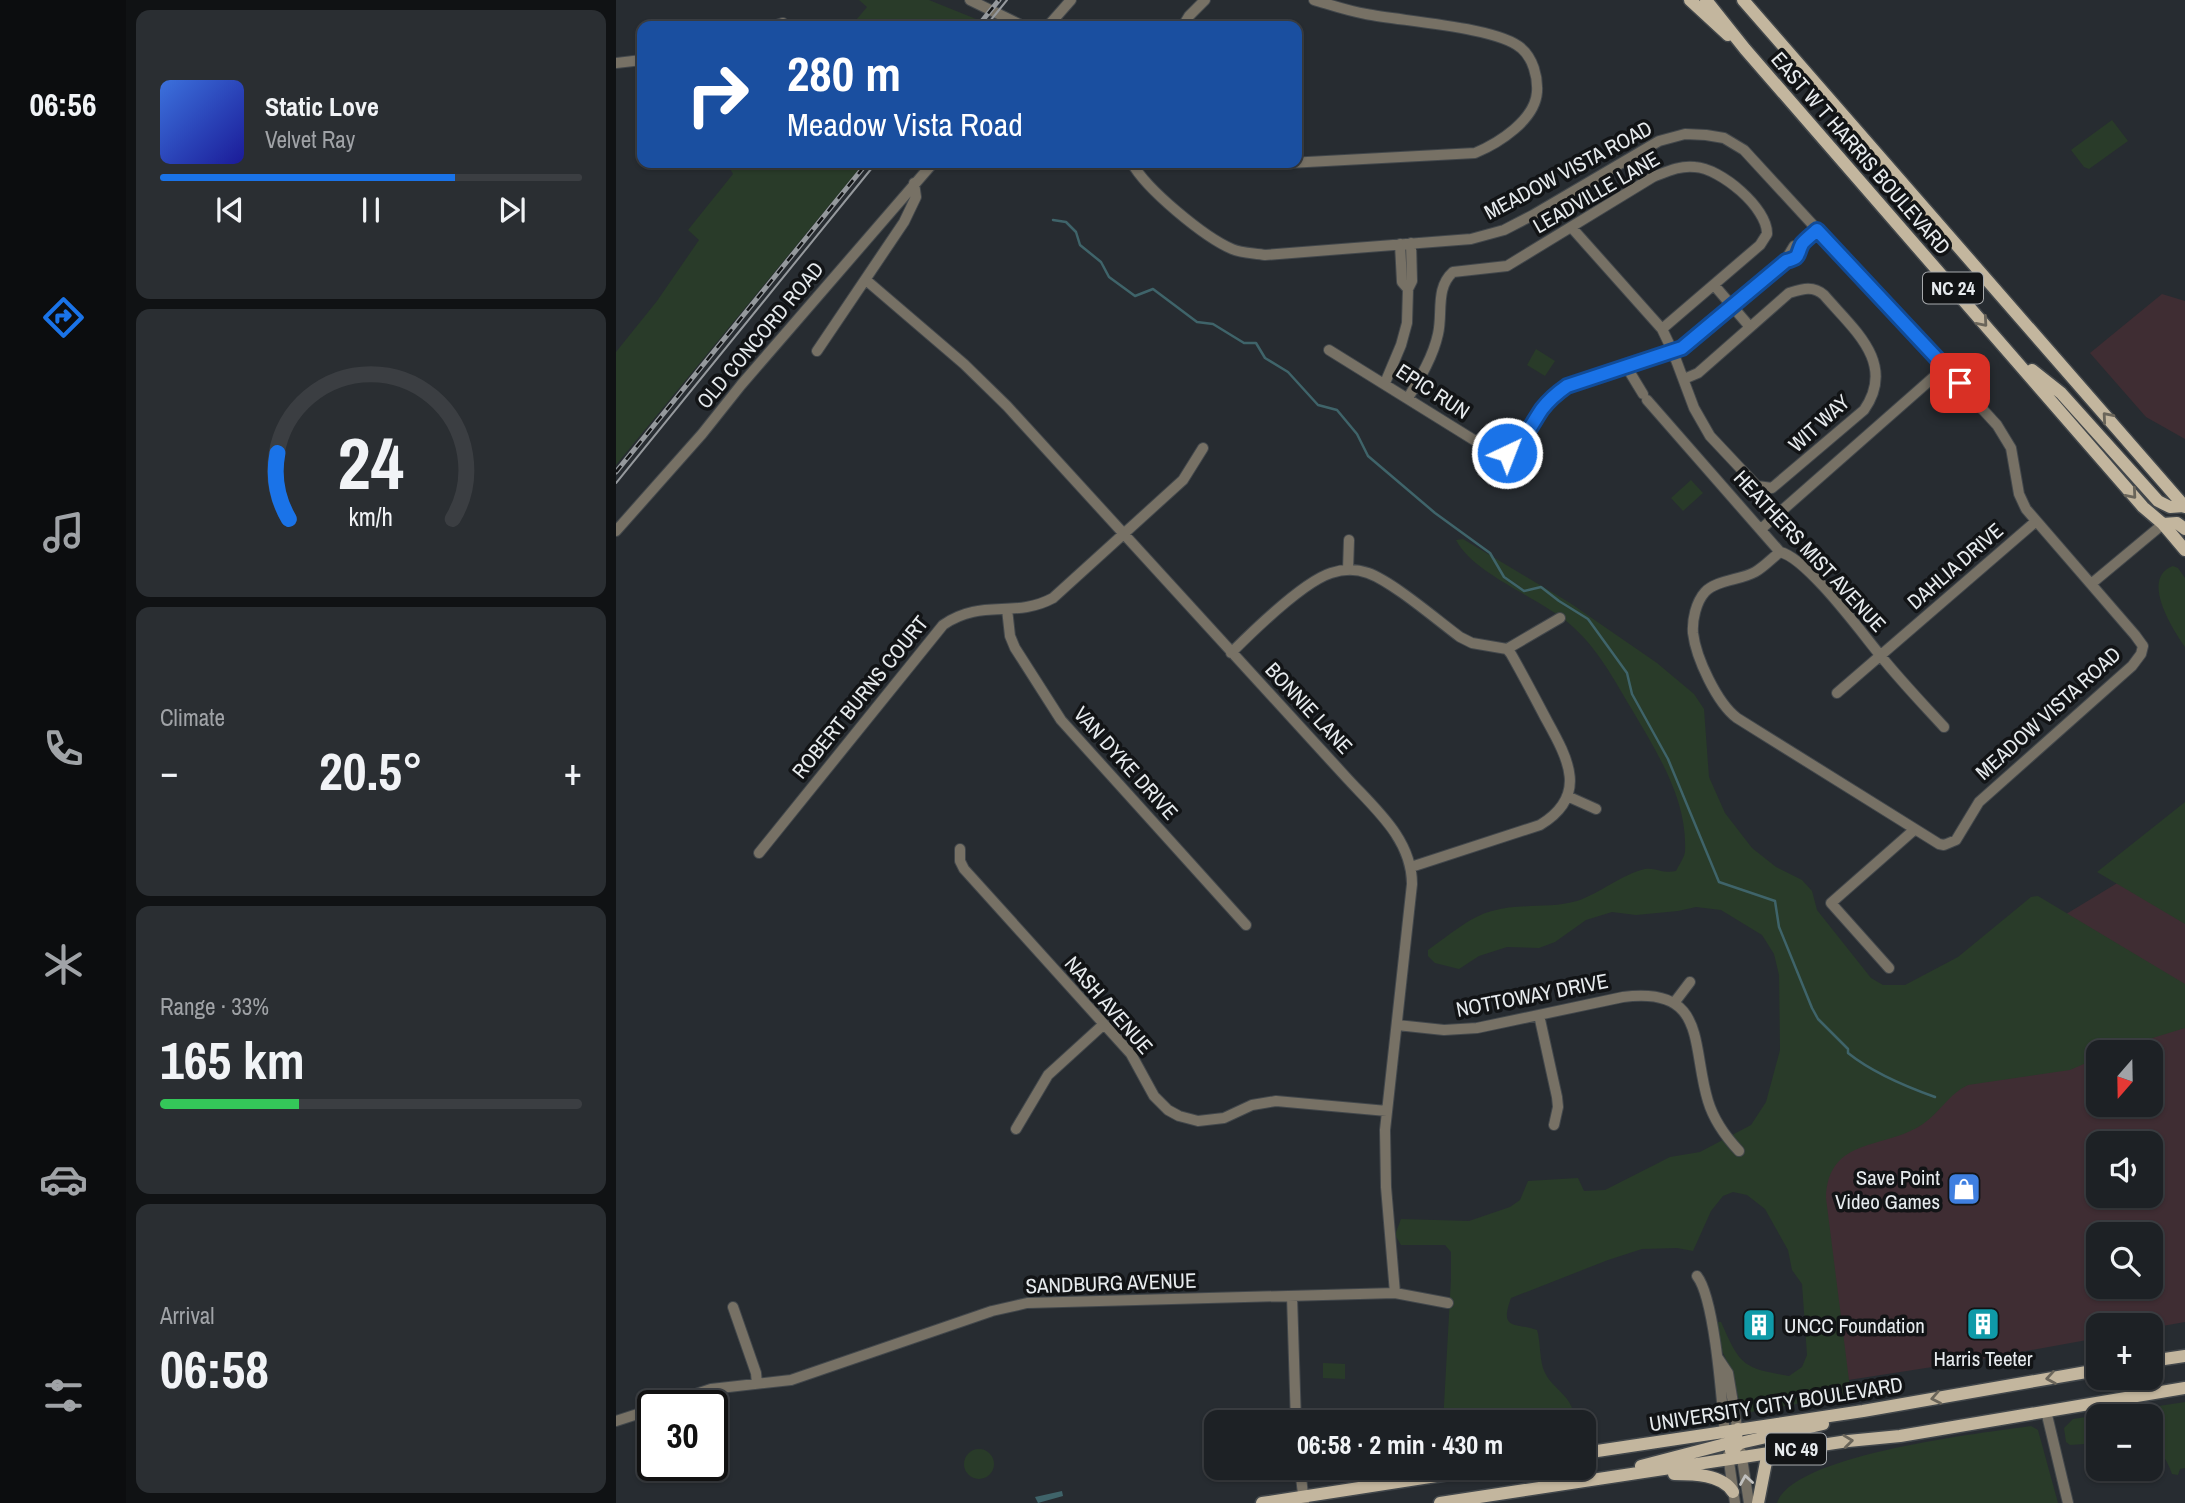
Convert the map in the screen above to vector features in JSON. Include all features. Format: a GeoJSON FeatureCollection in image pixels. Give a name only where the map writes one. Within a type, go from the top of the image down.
{"type":"FeatureCollection","features":[{"type":"Feature","properties":{"kind":"main road"},"geometry":{"type":"LineString","coordinates":[[1690,0],[1745,49]]}},
{"type":"Feature","properties":{"kind":"main road","name":"EAST W T HARRIS BOULEVARD"},"geometry":{"type":"LineString","coordinates":[[1706,0],[1745,49],[2143,507],[2163,524],[2185,550]]}},
{"type":"Feature","properties":{"kind":"main road","name":"EAST W T HARRIS BOULEVARD"},"geometry":{"type":"LineString","coordinates":[[1743,0],[2185,506]]}},
{"type":"Feature","properties":{"kind":"main road"},"geometry":{"type":"LineString","coordinates":[[1754,0],[1784,47]]}},
{"type":"Feature","properties":{"kind":"main road"},"geometry":{"type":"LineString","coordinates":[[2006,348],[2061,393],[2158,501],[2170,507],[2185,506]]}},
{"type":"Feature","properties":{"kind":"main road"},"geometry":{"type":"LineString","coordinates":[[2163,524],[2177,523],[2185,529]]}},
{"type":"Feature","properties":{"kind":"main road"},"geometry":{"type":"LineString","coordinates":[[2163,1360],[2185,1356]]}},
{"type":"Feature","properties":{"kind":"main road","name":"UNIVERSITY CITY BOULEVARD"},"geometry":{"type":"LineString","coordinates":[[1596,1452],[1730,1435],[2086,1372]]}},
{"type":"Feature","properties":{"kind":"main road","name":"NC 49"},"geometry":{"type":"LineString","coordinates":[[1440,1503],[1847,1441],[1900,1436],[2185,1388]]}},
{"type":"Feature","properties":{"kind":"main road"},"geometry":{"type":"LineString","coordinates":[[1728,1460],[1732,1448],[1740,1443],[1838,1421],[1863,1411]]}},
{"type":"Feature","properties":{"kind":"main road"},"geometry":{"type":"LineString","coordinates":[[1579,1482],[1730,1435]]}},
{"type":"Feature","properties":{"kind":"main road","name":"NC 49"},"geometry":{"type":"LineString","coordinates":[[1758,1503],[1766,1462],[1781,1451]]}},
{"type":"Feature","properties":{"kind":"main road"},"geometry":{"type":"LineString","coordinates":[[1635,1474],[1706,1477],[1725,1483],[1734,1497]]}},
{"type":"Feature","properties":{"kind":"main road"},"geometry":{"type":"LineString","coordinates":[[1262,1503],[1303,1500],[1419,1480]]}},
{"type":"Feature","properties":{"kind":"street"},"geometry":{"type":"LineString","coordinates":[[970,0],[1013,21]]}},
{"type":"Feature","properties":{"kind":"street"},"geometry":{"type":"LineString","coordinates":[[1052,21],[1071,0]]}},
{"type":"Feature","properties":{"kind":"street"},"geometry":{"type":"LineString","coordinates":[[1186,21],[1205,0]]}},
{"type":"Feature","properties":{"kind":"street"},"geometry":{"type":"LineString","coordinates":[[1302,162],[1475,153],[1488,148],[1528,116],[1537,93],[1534,69],[1529,57],[1521,47],[1510,41],[1472,31],[1365,14],[1314,0]]}},
{"type":"Feature","properties":{"kind":"street"},"geometry":{"type":"LineString","coordinates":[[616,63],[637,61]]}},
{"type":"Feature","properties":{"kind":"street","name":"MEADOW VISTA ROAD"},"geometry":{"type":"LineString","coordinates":[[1135,168],[1144,182],[1211,237],[1233,250],[1265,255],[1471,239],[1504,230],[1659,141],[1685,134],[1724,138],[1744,150],[1945,367],[2005,436],[2017,469],[2021,501],[2035,522],[2143,646],[2141,654],[2134,664],[1979,802],[1956,840],[1944,845],[1939,844],[1737,718],[1722,703],[1702,662],[1693,635],[1698,604],[1706,591],[1756,572],[1780,552]]}},
{"type":"Feature","properties":{"kind":"street","name":"LEADVILLE LANE"},"geometry":{"type":"LineString","coordinates":[[1408,398],[1432,353],[1438,333],[1442,287],[1449,275],[1460,270],[1507,266],[1653,177],[1677,168],[1695,166],[1711,170],[1724,177],[1762,213],[1767,229],[1760,245],[1662,329]]}},
{"type":"Feature","properties":{"kind":"street","name":"OLD CONCORD ROAD"},"geometry":{"type":"LineString","coordinates":[[616,531],[928,168]]}},
{"type":"Feature","properties":{"kind":"street"},"geometry":{"type":"LineString","coordinates":[[817,351],[914,205],[914,183]]}},
{"type":"Feature","properties":{"kind":"street","name":"WIT WAY"},"geometry":{"type":"LineString","coordinates":[[1572,228],[1662,329],[1694,408],[1710,436],[1742,473],[1762,489],[1772,488],[1782,481],[1864,410],[1872,400],[1876,382],[1871,351],[1819,290],[1803,288],[1789,293],[1698,373],[1684,379]]}},
{"type":"Feature","properties":{"kind":"street","name":"EPIC RUN"},"geometry":{"type":"LineString","coordinates":[[1329,350],[1490,450],[1499,454],[1507,453],[1518,447],[1555,394],[1567,386],[1673,352],[1701,334],[1786,261],[1796,258],[1801,253],[1802,245],[1817,230]]}},
{"type":"Feature","properties":{"kind":"street"},"geometry":{"type":"LineString","coordinates":[[1385,383],[1407,323],[1408,289],[1402,282],[1407,273],[1406,244]]}},
{"type":"Feature","properties":{"kind":"street","name":"BONNIE LANE"},"geometry":{"type":"LineString","coordinates":[[866,280],[989,388],[1395,831],[1411,867],[1411,902],[1387,1111],[1385,1168],[1395,1293]]}},
{"type":"Feature","properties":{"kind":"street"},"geometry":{"type":"LineString","coordinates":[[1714,285],[1750,327]]}},
{"type":"Feature","properties":{"kind":"street","name":"HEATHERS MIST AVENUE"},"geometry":{"type":"LineString","coordinates":[[1626,366],[1645,397],[1780,552],[1796,559],[1836,601],[1944,727]]}},
{"type":"Feature","properties":{"kind":"street"},"geometry":{"type":"LineString","coordinates":[[1761,529],[1945,367]]}},
{"type":"Feature","properties":{"kind":"street","name":"ROBERT BURNS COURT"},"geometry":{"type":"LineString","coordinates":[[759,853],[943,625],[966,612],[1035,606],[1053,598],[1183,480],[1203,448]]}},
{"type":"Feature","properties":{"kind":"street","name":"DAHLIA DRIVE"},"geometry":{"type":"LineString","coordinates":[[1837,693],[2035,522]]}},
{"type":"Feature","properties":{"kind":"street"},"geometry":{"type":"LineString","coordinates":[[2091,584],[2163,524]]}},
{"type":"Feature","properties":{"kind":"street"},"geometry":{"type":"LineString","coordinates":[[1349,540],[1349,570]]}},
{"type":"Feature","properties":{"kind":"street"},"geometry":{"type":"LineString","coordinates":[[1231,653],[1279,609],[1320,578],[1332,572],[1349,570],[1365,572],[1382,580],[1472,643],[1507,649],[1560,618]]}},
{"type":"Feature","properties":{"kind":"street","name":"VAN DYKE DRIVE"},"geometry":{"type":"LineString","coordinates":[[1007,609],[1010,636],[1015,648],[1061,720],[1246,925]]}},
{"type":"Feature","properties":{"kind":"street"},"geometry":{"type":"LineString","coordinates":[[1411,867],[1540,825],[1556,815],[1567,796],[1571,775],[1566,757],[1507,649]]}},
{"type":"Feature","properties":{"kind":"street"},"geometry":{"type":"LineString","coordinates":[[1567,796],[1596,809]]}},
{"type":"Feature","properties":{"kind":"street"},"geometry":{"type":"LineString","coordinates":[[1889,968],[1831,903],[1914,830]]}},
{"type":"Feature","properties":{"kind":"street","name":"NASH AVENUE"},"geometry":{"type":"LineString","coordinates":[[960,849],[960,861],[964,869],[1131,1054],[1154,1096],[1168,1110],[1185,1118],[1211,1121],[1252,1105],[1276,1101],[1387,1111]]}},
{"type":"Feature","properties":{"kind":"street"},"geometry":{"type":"LineString","coordinates":[[1690,982],[1674,1003],[1689,1019],[1695,1032],[1706,1094],[1714,1118],[1739,1151]]}},
{"type":"Feature","properties":{"kind":"street","name":"NOTTOWAY DRIVE"},"geometry":{"type":"LineString","coordinates":[[1397,1026],[1455,1030],[1641,995],[1674,1003]]}},
{"type":"Feature","properties":{"kind":"street"},"geometry":{"type":"LineString","coordinates":[[1539,1015],[1557,1097],[1554,1125]]}},
{"type":"Feature","properties":{"kind":"street"},"geometry":{"type":"LineString","coordinates":[[1016,1129],[1048,1076],[1104,1024]]}},
{"type":"Feature","properties":{"kind":"street"},"geometry":{"type":"LineString","coordinates":[[1697,1276],[1704,1289],[1718,1358],[1730,1435],[1728,1460],[1734,1497]]}},
{"type":"Feature","properties":{"kind":"street","name":"SANDBURG AVENUE"},"geometry":{"type":"LineString","coordinates":[[711,1390],[791,1380],[817,1373],[992,1311],[1027,1303],[1395,1293],[1448,1303]]}},
{"type":"Feature","properties":{"kind":"street"},"geometry":{"type":"LineString","coordinates":[[1292,1296],[1296,1410]]}},
{"type":"Feature","properties":{"kind":"street"},"geometry":{"type":"LineString","coordinates":[[733,1307],[756,1373],[757,1384]]}},
{"type":"Feature","properties":{"kind":"street"},"geometry":{"type":"LineString","coordinates":[[2146,1390],[2146,1394]]}},
{"type":"Feature","properties":{"kind":"street"},"geometry":{"type":"LineString","coordinates":[[2046,1411],[2068,1503]]}},
{"type":"Feature","properties":{"kind":"street"},"geometry":{"type":"LineString","coordinates":[[616,1421],[637,1414]]}},
{"type":"Feature","properties":{"kind":"street"},"geometry":{"type":"LineString","coordinates":[[1730,1435],[1740,1443],[1749,1503]]}},
{"type":"Feature","properties":{"kind":"street"},"geometry":{"type":"LineString","coordinates":[[1301,1480],[1303,1500]]}},
{"type":"Feature","properties":{"kind":"shaded area"},"geometry":{"type":"Polygon","coordinates":[[[2162,294],[2185,301],[2185,439],[2146,417],[2090,353],[2162,294]]]}},
{"type":"Feature","properties":{"kind":"shaded area"},"geometry":{"type":"Polygon","coordinates":[[[2185,842],[2185,1322],[2163,1326],[2163,1313],[2086,1313],[2086,1340],[1842,1381],[1802,1074],[2185,842]]]}},
{"type":"Feature","properties":{"kind":"green space"},"geometry":{"type":"Polygon","coordinates":[[[859,0],[929,0],[981,21],[855,21],[867,7],[859,0]]]}},
{"type":"Feature","properties":{"kind":"green space"},"geometry":{"type":"Polygon","coordinates":[[[2112,120],[2128,141],[2089,169],[2084,167],[2071,150],[2112,120]]]}},
{"type":"Feature","properties":{"kind":"green space"},"geometry":{"type":"Polygon","coordinates":[[[730,168],[860,168],[616,465],[616,352],[657,301],[699,240],[688,230],[733,174],[730,168]]]}},
{"type":"Feature","properties":{"kind":"green space"},"geometry":{"type":"Polygon","coordinates":[[[1536,349],[1555,361],[1545,376],[1527,365],[1536,349]]]}},
{"type":"Feature","properties":{"kind":"green space"},"geometry":{"type":"Polygon","coordinates":[[[1691,480],[1703,493],[1683,511],[1671,498],[1691,480]]]}},
{"type":"Feature","properties":{"kind":"green space"},"geometry":{"type":"Polygon","coordinates":[[[1463,539],[1570,603],[1657,663],[1694,694],[1704,709],[1709,777],[1725,813],[1752,848],[1776,867],[1802,880],[1812,891],[1817,910],[1871,978],[1883,985],[1905,985],[1958,957],[2031,897],[2038,896],[2185,984],[2185,1028],[2146,1040],[2086,1040],[2086,1063],[2070,1070],[1968,1085],[1923,1124],[1848,1154],[1837,1164],[1829,1178],[1826,1198],[1850,1388],[1847,1395],[1751,1412],[1740,1404],[1731,1369],[1718,1343],[1715,1322],[1721,1322],[1738,1356],[1752,1367],[1789,1376],[1802,1367],[1807,1355],[1802,1284],[1792,1270],[1788,1250],[1765,1209],[1747,1195],[1733,1192],[1723,1196],[1711,1211],[1693,1251],[1677,1248],[1642,1249],[1511,1298],[1508,1321],[1537,1330],[1545,1373],[1567,1399],[1572,1408],[1570,1410],[1444,1410],[1451,1252],[1445,1245],[1401,1245],[1395,1235],[1401,1219],[1469,1221],[1510,1207],[1520,1200],[1528,1181],[1578,1178],[1584,1191],[1605,1190],[1670,1157],[1700,1152],[1751,1125],[1766,1102],[1780,1050],[1779,975],[1774,954],[1762,935],[1721,910],[1696,907],[1636,915],[1612,912],[1586,920],[1555,942],[1539,948],[1507,947],[1479,956],[1459,969],[1435,963],[1428,956],[1428,950],[1483,914],[1523,906],[1577,901],[1627,875],[1645,869],[1676,871],[1685,852],[1685,832],[1676,794],[1660,758],[1597,654],[1572,626],[1477,564],[1456,540],[1463,539]]]}},
{"type":"Feature","properties":{"kind":"green space"},"geometry":{"type":"Polygon","coordinates":[[[2173,566],[2178,568],[2185,578],[2185,647],[2167,616],[2159,592],[2159,581],[2164,572],[2173,566]]]}},
{"type":"Feature","properties":{"kind":"green space"},"geometry":{"type":"Polygon","coordinates":[[[2185,802],[2185,924],[2097,872],[2185,802]]]}},
{"type":"Feature","properties":{"kind":"green space"},"geometry":{"type":"Polygon","coordinates":[[[1323,1363],[1345,1364],[1345,1379],[1323,1378],[1323,1363]]]}},
{"type":"Feature","properties":{"kind":"green space"},"geometry":{"type":"Polygon","coordinates":[[[2185,1402],[2185,1468],[2180,1469],[2178,1475],[2172,1474],[2163,1456],[2163,1405],[2185,1402]]]}},
{"type":"Feature","properties":{"kind":"green space"},"geometry":{"type":"Polygon","coordinates":[[[2086,1417],[2086,1444],[2070,1445],[2066,1442],[2064,1428],[2073,1419],[2086,1417]]]}},
{"type":"Feature","properties":{"kind":"green space"},"geometry":{"type":"Polygon","coordinates":[[[2031,1426],[2038,1430],[2058,1503],[1777,1503],[1791,1486],[1817,1471],[1852,1459],[1934,1441],[2031,1426]]]}},
{"type":"Feature","properties":{"kind":"green space"},"geometry":{"type":"Polygon","coordinates":[[[979,1449],[990,1453],[994,1464],[990,1475],[979,1479],[968,1475],[964,1464],[968,1453],[979,1449]]]}},
{"type":"Feature","properties":{"kind":"water"},"geometry":{"type":"Polygon","coordinates":[[[1062,1491],[1063,1496],[1038,1503],[1035,1497],[1062,1491]]]}},
{"type":"Feature","properties":{"kind":"waterway"},"geometry":{"type":"LineString","coordinates":[[1053,220],[1066,222],[1076,232],[1080,245],[1101,262],[1109,277],[1135,296],[1153,289],[1197,322],[1213,324],[1244,343],[1256,343],[1265,358],[1288,372],[1318,405],[1337,410],[1357,434],[1368,456],[1435,513],[1490,553],[1504,577],[1524,591],[1541,587],[1588,619],[1627,673],[1632,694],[1668,759],[1719,882],[1775,901],[1779,927],[1818,1019],[1848,1049],[1848,1053],[1868,1067],[1935,1097]]}},
{"type":"Feature","properties":{"kind":"tram line"},"geometry":{"type":"LineString","coordinates":[[990,21],[1007,0]]}},
{"type":"Feature","properties":{"kind":"tram line"},"geometry":{"type":"LineString","coordinates":[[616,483],[872,168]]}},
{"type":"Feature","properties":{"kind":"railway"},"geometry":{"type":"LineString","coordinates":[[982,21],[999,0]]}},
{"type":"Feature","properties":{"kind":"railway"},"geometry":{"type":"LineString","coordinates":[[616,472],[863,168]]}},
{"type":"Feature","properties":{"kind":"place","name":"Save Point Video Games"},"geometry":{"type":"Point","coordinates":[1964,1189]}},
{"type":"Feature","properties":{"kind":"place","name":"Harris Teeter"},"geometry":{"type":"Point","coordinates":[1983,1324]}},
{"type":"Feature","properties":{"kind":"place","name":"UNCC Foundation"},"geometry":{"type":"Point","coordinates":[1759,1325]}},
{"type":"Feature","properties":{"kind":"route"},"geometry":{"type":"LineString","coordinates":[[1507,453],[1518,447],[1555,394],[1567,386],[1682,348],[1786,261],[1796,258],[1801,253],[1802,245],[1817,230],[1960,383]]}}]}
